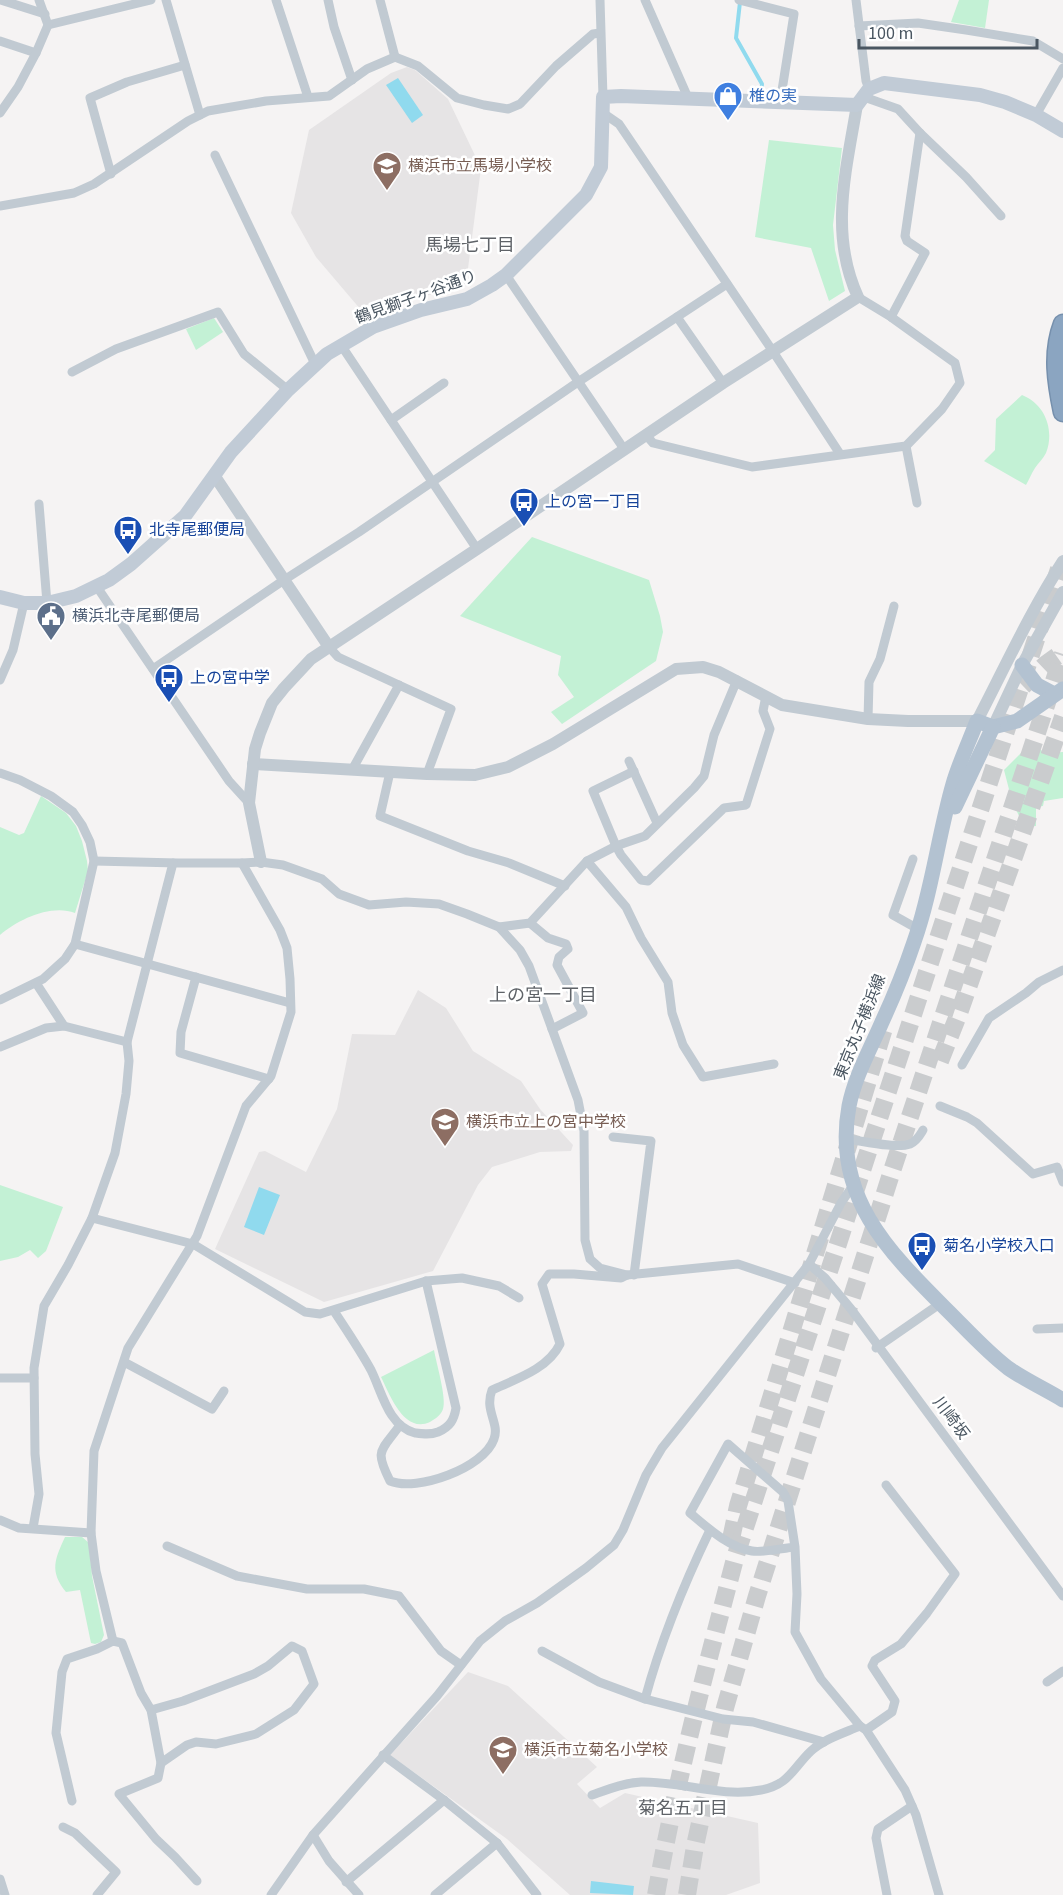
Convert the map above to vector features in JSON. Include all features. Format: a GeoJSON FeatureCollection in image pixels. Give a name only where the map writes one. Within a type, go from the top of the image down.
{"type":"FeatureCollection","features":[{"type":"Feature","properties":{"kind":"highway"},"geometry":{"type":"LineString","coordinates":[[1063,324],[1057,351],[1056,372],[1063,412]]}},
{"type":"Feature","properties":{"kind":"main road"},"geometry":{"type":"LineString","coordinates":[[603,97],[780,103],[863,97],[884,83],[980,95],[1005,102],[1036,115],[1063,131]]}},
{"type":"Feature","properties":{"kind":"main road","name":"鶴見獅子ヶ谷通り"},"geometry":{"type":"LineString","coordinates":[[0,597],[24,603],[47,603],[76,596],[97,587],[131,564],[185,516],[231,452],[315,364],[341,345],[374,327],[421,310],[467,299],[506,275],[586,195],[601,167],[603,97]]}},
{"type":"Feature","properties":{"kind":"main road"},"geometry":{"type":"LineString","coordinates":[[1022,665],[1037,685],[1059,692]]}},
{"type":"Feature","properties":{"kind":"main road"},"geometry":{"type":"LineString","coordinates":[[977,721],[993,727],[1017,721],[1059,692]]}},
{"type":"Feature","properties":{"kind":"main road","name":"東京丸子横浜線"},"geometry":{"type":"LineString","coordinates":[[977,721],[953,783],[918,929],[884,1019],[855,1084],[849,1110],[847,1139],[851,1172],[865,1212],[882,1239],[906,1269],[1007,1367],[1063,1400]]}},
{"type":"Feature","properties":{"kind":"main road","name":"東京丸子横浜線"},"geometry":{"type":"LineString","coordinates":[[942,834],[993,727]]}},
{"type":"Feature","properties":{"kind":"street"},"geometry":{"type":"LineString","coordinates":[[1,0],[45,14]]}},
{"type":"Feature","properties":{"kind":"street"},"geometry":{"type":"LineString","coordinates":[[0,113],[18,87],[48,25],[39,0]]}},
{"type":"Feature","properties":{"kind":"street"},"geometry":{"type":"LineString","coordinates":[[48,25],[151,0]]}},
{"type":"Feature","properties":{"kind":"street"},"geometry":{"type":"LineString","coordinates":[[166,0],[200,115]]}},
{"type":"Feature","properties":{"kind":"street"},"geometry":{"type":"LineString","coordinates":[[276,0],[308,97]]}},
{"type":"Feature","properties":{"kind":"street"},"geometry":{"type":"LineString","coordinates":[[328,0],[334,27],[352,80]]}},
{"type":"Feature","properties":{"kind":"street"},"geometry":{"type":"LineString","coordinates":[[380,0],[395,57]]}},
{"type":"Feature","properties":{"kind":"street"},"geometry":{"type":"LineString","coordinates":[[600,0],[603,97]]}},
{"type":"Feature","properties":{"kind":"street"},"geometry":{"type":"LineString","coordinates":[[645,0],[689,100]]}},
{"type":"Feature","properties":{"kind":"street"},"geometry":{"type":"LineString","coordinates":[[739,0],[762,3],[794,14],[780,103]]}},
{"type":"Feature","properties":{"kind":"street"},"geometry":{"type":"LineString","coordinates":[[646,435],[653,443],[752,467],[906,446],[942,409],[960,382],[955,363],[891,317],[858,297],[844,255],[841,228],[846,165],[866,81],[856,0]]}},
{"type":"Feature","properties":{"kind":"street"},"geometry":{"type":"LineString","coordinates":[[859,26],[918,23],[1034,41],[1063,58]]}},
{"type":"Feature","properties":{"kind":"street"},"geometry":{"type":"LineString","coordinates":[[0,206],[74,193],[94,184],[188,121],[208,111],[234,105],[329,96],[368,69],[395,57],[418,66],[457,98],[508,109],[520,104],[556,66],[593,34],[600,33]]}},
{"type":"Feature","properties":{"kind":"street"},"geometry":{"type":"LineString","coordinates":[[0,41],[36,53]]}},
{"type":"Feature","properties":{"kind":"street"},"geometry":{"type":"LineString","coordinates":[[111,174],[90,98],[127,82],[185,65]]}},
{"type":"Feature","properties":{"kind":"street"},"geometry":{"type":"LineString","coordinates":[[1036,115],[1063,68]]}},
{"type":"Feature","properties":{"kind":"street"},"geometry":{"type":"LineString","coordinates":[[863,97],[898,109],[966,177],[1001,216]]}},
{"type":"Feature","properties":{"kind":"street"},"geometry":{"type":"LineString","coordinates":[[603,113],[620,124],[840,454]]}},
{"type":"Feature","properties":{"kind":"street"},"geometry":{"type":"LineString","coordinates":[[891,317],[925,253],[907,241],[905,236],[920,133]]}},
{"type":"Feature","properties":{"kind":"street"},"geometry":{"type":"LineString","coordinates":[[215,155],[315,364]]}},
{"type":"Feature","properties":{"kind":"street"},"geometry":{"type":"LineString","coordinates":[[506,275],[624,449]]}},
{"type":"Feature","properties":{"kind":"street"},"geometry":{"type":"LineString","coordinates":[[153,669],[727,284]]}},
{"type":"Feature","properties":{"kind":"street"},"geometry":{"type":"LineString","coordinates":[[261,862],[249,802],[253,764],[260,733],[272,704],[284,687],[311,659],[723,382],[858,297]]}},
{"type":"Feature","properties":{"kind":"street"},"geometry":{"type":"LineString","coordinates":[[72,372],[116,349],[218,312],[244,354],[288,390]]}},
{"type":"Feature","properties":{"kind":"street"},"geometry":{"type":"LineString","coordinates":[[677,317],[723,382]]}},
{"type":"Feature","properties":{"kind":"street"},"geometry":{"type":"LineString","coordinates":[[341,345],[477,549]]}},
{"type":"Feature","properties":{"kind":"street"},"geometry":{"type":"LineString","coordinates":[[391,420],[444,383]]}},
{"type":"Feature","properties":{"kind":"street"},"geometry":{"type":"LineString","coordinates":[[906,446],[917,503]]}},
{"type":"Feature","properties":{"kind":"street"},"geometry":{"type":"LineString","coordinates":[[214,475],[329,647],[338,657],[450,710],[427,774]]}},
{"type":"Feature","properties":{"kind":"street"},"geometry":{"type":"LineString","coordinates":[[39,504],[47,603]]}},
{"type":"Feature","properties":{"kind":"street"},"geometry":{"type":"LineString","coordinates":[[253,764],[475,775],[508,768],[553,744],[676,669],[703,667],[737,680],[782,705],[868,719],[977,721],[1039,599],[1063,561]]}},
{"type":"Feature","properties":{"kind":"street"},"geometry":{"type":"LineString","coordinates":[[97,587],[229,781],[249,802]]}},
{"type":"Feature","properties":{"kind":"street"},"geometry":{"type":"LineString","coordinates":[[993,727],[1022,665],[1063,592]]}},
{"type":"Feature","properties":{"kind":"street"},"geometry":{"type":"LineString","coordinates":[[0,680],[13,650],[24,603]]}},
{"type":"Feature","properties":{"kind":"street"},"geometry":{"type":"LineString","coordinates":[[868,719],[869,682],[880,659],[894,606]]}},
{"type":"Feature","properties":{"kind":"street"},"geometry":{"type":"LineString","coordinates":[[499,927],[530,922],[587,861],[616,846],[645,836],[694,788],[704,777],[714,735],[737,680]]}},
{"type":"Feature","properties":{"kind":"street"},"geometry":{"type":"LineString","coordinates":[[352,770],[399,685]]}},
{"type":"Feature","properties":{"kind":"street"},"geometry":{"type":"LineString","coordinates":[[634,771],[593,791],[621,855],[641,880],[648,881],[724,808],[746,805],[770,729],[763,711],[766,696]]}},
{"type":"Feature","properties":{"kind":"street"},"geometry":{"type":"LineString","coordinates":[[629,761],[657,823]]}},
{"type":"Feature","properties":{"kind":"street"},"geometry":{"type":"LineString","coordinates":[[390,772],[380,816],[565,886]]}},
{"type":"Feature","properties":{"kind":"street"},"geometry":{"type":"LineString","coordinates":[[0,774],[20,780],[51,796],[73,812],[86,834],[94,861],[75,944],[57,967],[36,983],[0,1000]]}},
{"type":"Feature","properties":{"kind":"street"},"geometry":{"type":"LineString","coordinates":[[912,860],[892,915],[918,929]]}},
{"type":"Feature","properties":{"kind":"street"},"geometry":{"type":"LineString","coordinates":[[94,861],[261,862],[283,865],[322,879],[339,894],[369,905],[406,902],[439,904],[499,927],[520,950],[529,966],[578,1100],[584,1131],[585,1240],[590,1259],[600,1268],[630,1275]]}},
{"type":"Feature","properties":{"kind":"street"},"geometry":{"type":"LineString","coordinates":[[587,861],[626,907],[641,938],[669,982],[672,1013],[683,1046],[703,1077],[774,1064]]}},
{"type":"Feature","properties":{"kind":"street"},"geometry":{"type":"LineString","coordinates":[[33,1528],[39,1494],[35,1454],[34,1368],[44,1306],[92,1218],[115,1153],[126,1094],[129,1061],[127,1042],[173,863]]}},
{"type":"Feature","properties":{"kind":"street"},"geometry":{"type":"LineString","coordinates":[[113,1641],[96,1571],[91,1533],[94,1451],[128,1348],[193,1244],[246,1106],[269,1079],[291,1012],[287,948],[280,930],[242,863]]}},
{"type":"Feature","properties":{"kind":"street"},"geometry":{"type":"LineString","coordinates":[[530,922],[548,938],[566,944],[568,949],[559,957],[557,965],[583,1013],[552,1029]]}},
{"type":"Feature","properties":{"kind":"street"},"geometry":{"type":"LineString","coordinates":[[75,944],[290,1003]]}},
{"type":"Feature","properties":{"kind":"street"},"geometry":{"type":"LineString","coordinates":[[962,1065],[988,1018],[1039,982],[1063,970]]}},
{"type":"Feature","properties":{"kind":"street"},"geometry":{"type":"LineString","coordinates":[[196,977],[181,1032],[180,1053],[269,1079]]}},
{"type":"Feature","properties":{"kind":"street"},"geometry":{"type":"LineString","coordinates":[[36,983],[64,1026]]}},
{"type":"Feature","properties":{"kind":"street"},"geometry":{"type":"LineString","coordinates":[[0,1047],[46,1028],[64,1026],[127,1042]]}},
{"type":"Feature","properties":{"kind":"street"},"geometry":{"type":"LineString","coordinates":[[940,1106],[977,1123],[1033,1174],[1060,1163],[1063,1182]]}},
{"type":"Feature","properties":{"kind":"street"},"geometry":{"type":"LineString","coordinates":[[847,1139],[900,1146],[917,1140],[923,1130]]}},
{"type":"Feature","properties":{"kind":"street"},"geometry":{"type":"LineString","coordinates":[[613,1137],[651,1141],[630,1275]]}},
{"type":"Feature","properties":{"kind":"street"},"geometry":{"type":"LineString","coordinates":[[271,1895],[314,1835],[437,1696],[480,1641],[505,1621],[537,1603],[586,1568],[614,1545],[623,1530],[646,1475],[662,1448],[809,1264],[841,1203],[854,1184]]}},
{"type":"Feature","properties":{"kind":"street"},"geometry":{"type":"LineString","coordinates":[[92,1218],[193,1244],[305,1312],[320,1314],[334,1311],[426,1281],[462,1278],[499,1286],[519,1298]]}},
{"type":"Feature","properties":{"kind":"street"},"geometry":{"type":"LineString","coordinates":[[400,1425],[380,1454],[380,1461],[390,1481],[397,1484],[424,1483],[448,1476],[475,1460],[491,1447],[496,1429],[488,1400],[492,1390],[537,1368],[554,1356],[560,1344],[542,1284],[549,1274],[621,1278],[630,1275],[738,1264],[795,1283]]}},
{"type":"Feature","properties":{"kind":"street","name":"川崎坂"},"geometry":{"type":"LineString","coordinates":[[809,1264],[825,1278],[1063,1596]]}},
{"type":"Feature","properties":{"kind":"street"},"geometry":{"type":"LineString","coordinates":[[334,1311],[372,1372],[392,1415],[400,1425],[410,1431],[429,1434],[451,1424],[455,1401],[426,1281]]}},
{"type":"Feature","properties":{"kind":"street"},"geometry":{"type":"LineString","coordinates":[[877,1346],[941,1303]]}},
{"type":"Feature","properties":{"kind":"street"},"geometry":{"type":"LineString","coordinates":[[1037,1329],[1063,1328]]}},
{"type":"Feature","properties":{"kind":"street"},"geometry":{"type":"LineString","coordinates":[[124,1362],[212,1410],[224,1391]]}},
{"type":"Feature","properties":{"kind":"street"},"geometry":{"type":"LineString","coordinates":[[0,1378],[34,1378]]}},
{"type":"Feature","properties":{"kind":"street"},"geometry":{"type":"LineString","coordinates":[[795,1547],[753,1552],[710,1530],[690,1513],[728,1444],[783,1492],[788,1501],[795,1547],[797,1594],[795,1632],[821,1679],[863,1728],[905,1790],[939,1895]]}},
{"type":"Feature","properties":{"kind":"street"},"geometry":{"type":"LineString","coordinates":[[592,1795],[624,1784],[643,1782],[726,1792],[762,1790],[788,1779],[811,1751],[825,1742],[863,1728],[892,1712],[895,1701],[872,1666],[875,1660],[901,1644],[955,1574],[886,1485]]}},
{"type":"Feature","properties":{"kind":"street"},"geometry":{"type":"LineString","coordinates":[[0,1520],[19,1528],[91,1533]]}},
{"type":"Feature","properties":{"kind":"street"},"geometry":{"type":"LineString","coordinates":[[645,1699],[654,1664],[679,1594],[710,1530]]}},
{"type":"Feature","properties":{"kind":"street"},"geometry":{"type":"LineString","coordinates":[[167,1546],[237,1576],[308,1589],[364,1589],[399,1596],[441,1650],[461,1665]]}},
{"type":"Feature","properties":{"kind":"street"},"geometry":{"type":"LineString","coordinates":[[72,1801],[56,1733],[62,1672],[67,1659],[113,1641],[122,1643],[141,1693],[151,1710],[161,1763],[159,1778],[119,1794],[156,1839],[196,1881]]}},
{"type":"Feature","properties":{"kind":"street"},"geometry":{"type":"LineString","coordinates":[[151,1710],[178,1703],[254,1674],[268,1666],[292,1646],[302,1651],[314,1684],[294,1710],[256,1734],[216,1744],[196,1742],[187,1744],[161,1763]]}},
{"type":"Feature","properties":{"kind":"street"},"geometry":{"type":"LineString","coordinates":[[542,1650],[599,1682],[645,1699],[723,1719],[753,1722],[825,1742]]}},
{"type":"Feature","properties":{"kind":"street"},"geometry":{"type":"LineString","coordinates":[[1047,1682],[1063,1671]]}},
{"type":"Feature","properties":{"kind":"street"},"geometry":{"type":"LineString","coordinates":[[383,1755],[497,1843],[537,1895]]}},
{"type":"Feature","properties":{"kind":"street"},"geometry":{"type":"LineString","coordinates":[[346,1882],[444,1800]]}},
{"type":"Feature","properties":{"kind":"street"},"geometry":{"type":"LineString","coordinates":[[887,1895],[876,1838],[878,1829],[912,1806]]}},
{"type":"Feature","properties":{"kind":"street"},"geometry":{"type":"LineString","coordinates":[[63,1827],[75,1833],[116,1872],[97,1895]]}},
{"type":"Feature","properties":{"kind":"street"},"geometry":{"type":"LineString","coordinates":[[314,1835],[329,1861],[359,1895]]}},
{"type":"Feature","properties":{"kind":"street"},"geometry":{"type":"LineString","coordinates":[[435,1895],[497,1843]]}},
{"type":"Feature","properties":{"kind":"street"},"geometry":{"type":"LineString","coordinates":[[0,1879],[5,1895]]}},
{"type":"Feature","properties":{"kind":"shaded area","name":"横浜市立馬場小学校"},"geometry":{"type":"Polygon","coordinates":[[[407,67],[415,70],[448,99],[481,168],[466,284],[399,304],[367,317],[316,257],[291,213],[309,130],[391,73],[407,67]]]}},
{"type":"Feature","properties":{"kind":"shaded area","name":"横浜市立上の宮中学校"},"geometry":{"type":"Polygon","coordinates":[[[418,990],[446,1008],[473,1051],[521,1081],[540,1109],[573,1145],[571,1151],[540,1152],[492,1167],[478,1185],[433,1271],[324,1302],[215,1249],[259,1152],[265,1151],[306,1172],[337,1109],[352,1034],[395,1035],[418,990]]]}},
{"type":"Feature","properties":{"kind":"shaded area","name":"横浜市立菊名小学校"},"geometry":{"type":"Polygon","coordinates":[[[468,1672],[508,1686],[597,1767],[577,1784],[600,1808],[625,1793],[758,1823],[760,1883],[726,1895],[570,1895],[507,1839],[390,1755],[468,1672]]]}},
{"type":"Feature","properties":{"kind":"green space"},"geometry":{"type":"Polygon","coordinates":[[[959,0],[989,0],[985,28],[951,22],[959,0]]]}},
{"type":"Feature","properties":{"kind":"green space"},"geometry":{"type":"Polygon","coordinates":[[[769,140],[842,148],[833,225],[835,250],[845,291],[829,301],[811,248],[755,237],[769,140]]]}},
{"type":"Feature","properties":{"kind":"green space"},"geometry":{"type":"Polygon","coordinates":[[[214,318],[223,332],[196,350],[186,329],[214,318]]]}},
{"type":"Feature","properties":{"kind":"green space"},"geometry":{"type":"Polygon","coordinates":[[[1022,395],[1030,399],[1042,411],[1049,436],[1046,453],[1026,485],[984,461],[995,450],[996,419],[1022,395]]]}},
{"type":"Feature","properties":{"kind":"green space"},"geometry":{"type":"Polygon","coordinates":[[[532,537],[649,580],[663,632],[656,661],[562,724],[551,712],[574,697],[558,675],[561,656],[460,616],[532,537]]]}},
{"type":"Feature","properties":{"kind":"green space"},"geometry":{"type":"Polygon","coordinates":[[[1033,741],[1042,751],[1063,752],[1063,798],[1044,801],[1043,806],[1036,807],[1036,826],[1023,827],[1022,816],[1019,816],[1012,801],[1004,770],[1033,741]]]}},
{"type":"Feature","properties":{"kind":"green space"},"geometry":{"type":"Polygon","coordinates":[[[41,796],[66,813],[76,826],[82,841],[88,871],[75,913],[56,910],[46,912],[16,924],[0,935],[0,827],[19,835],[24,833],[41,796]]]}},
{"type":"Feature","properties":{"kind":"green space"},"geometry":{"type":"Polygon","coordinates":[[[0,1185],[63,1207],[46,1251],[38,1258],[30,1250],[18,1257],[0,1261],[0,1185]]]}},
{"type":"Feature","properties":{"kind":"green space"},"geometry":{"type":"Polygon","coordinates":[[[434,1350],[442,1389],[443,1409],[430,1422],[413,1423],[399,1411],[381,1377],[434,1350]]]}},
{"type":"Feature","properties":{"kind":"green space"},"geometry":{"type":"Polygon","coordinates":[[[65,1537],[82,1537],[89,1543],[92,1576],[104,1635],[101,1642],[95,1644],[91,1643],[80,1590],[66,1592],[57,1578],[56,1559],[65,1537]]]}},
{"type":"Feature","properties":{"kind":"water"},"geometry":{"type":"Polygon","coordinates":[[[398,78],[423,115],[412,123],[386,85],[398,78]]]}},
{"type":"Feature","properties":{"kind":"water"},"geometry":{"type":"Polygon","coordinates":[[[259,1187],[280,1195],[264,1235],[244,1227],[259,1187]]]}},
{"type":"Feature","properties":{"kind":"water"},"geometry":{"type":"Polygon","coordinates":[[[591,1881],[634,1886],[633,1895],[590,1893],[591,1881]]]}},
{"type":"Feature","properties":{"kind":"waterway"},"geometry":{"type":"LineString","coordinates":[[740,2],[736,38],[762,84],[761,93]]}},
{"type":"Feature","properties":{"kind":"tunnel"},"geometry":{"type":"LineString","coordinates":[[656,1895],[682,1767],[736,1555],[1059,569]]}},
{"type":"Feature","properties":{"kind":"tunnel"},"geometry":{"type":"LineString","coordinates":[[1023,686],[1046,664],[1063,652]]}},
{"type":"Feature","properties":{"kind":"tunnel"},"geometry":{"type":"LineString","coordinates":[[687,1895],[695,1846],[725,1708],[757,1596],[891,1174],[1063,654]]}},
{"type":"Feature","properties":{"kind":"tunnel"},"geometry":{"type":"LineString","coordinates":[[940,1061],[1063,717]]}},
{"type":"Feature","properties":{"kind":"tunnel"},"geometry":{"type":"LineString","coordinates":[[731,1539],[738,1506],[885,1025]]}},
{"type":"Feature","properties":{"kind":"place","name":"椎の実"},"geometry":{"type":"Point","coordinates":[728,122]}},
{"type":"Feature","properties":{"kind":"place","name":"横浜市立馬場小学校"},"geometry":{"type":"Point","coordinates":[387,192]}},
{"type":"Feature","properties":{"kind":"place","name":"上の宮一丁目"},"geometry":{"type":"Point","coordinates":[524,528]}},
{"type":"Feature","properties":{"kind":"place","name":"北寺尾郵便局"},"geometry":{"type":"Point","coordinates":[128,556]}},
{"type":"Feature","properties":{"kind":"place","name":"横浜北寺尾郵便局"},"geometry":{"type":"Point","coordinates":[51,642]}},
{"type":"Feature","properties":{"kind":"place","name":"上の宮中学"},"geometry":{"type":"Point","coordinates":[169,704]}},
{"type":"Feature","properties":{"kind":"place","name":"横浜市立上の宮中学校"},"geometry":{"type":"Point","coordinates":[445,1148]}},
{"type":"Feature","properties":{"kind":"place","name":"菊名小学校入口"},"geometry":{"type":"Point","coordinates":[922,1272]}},
{"type":"Feature","properties":{"kind":"place","name":"横浜市立菊名小学校"},"geometry":{"type":"Point","coordinates":[503,1776]}},
{"type":"Feature","properties":{"kind":"district","name":"馬場七丁目"},"geometry":{"type":"Point","coordinates":[470,245]}},
{"type":"Feature","properties":{"kind":"district","name":"上の宮一丁目"},"geometry":{"type":"Point","coordinates":[543,995]}},
{"type":"Feature","properties":{"kind":"district","name":"菊名五丁目"},"geometry":{"type":"Point","coordinates":[683,1808]}}]}
